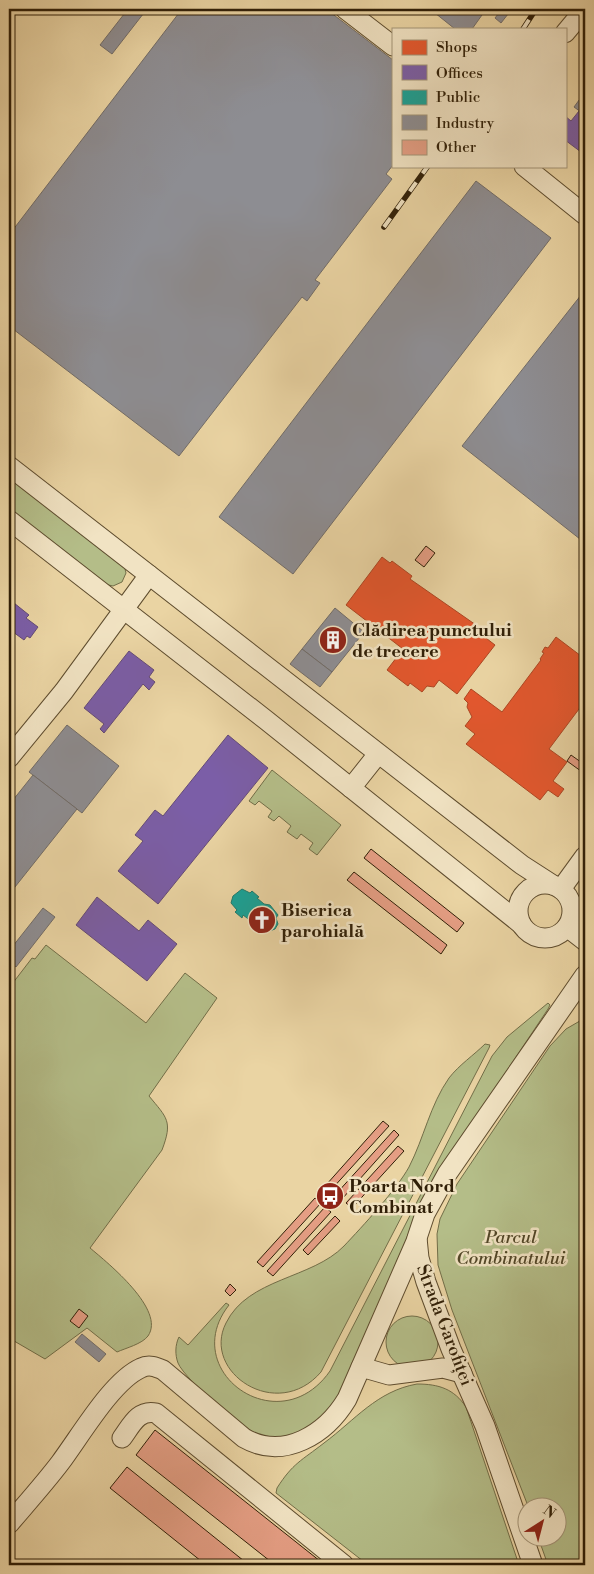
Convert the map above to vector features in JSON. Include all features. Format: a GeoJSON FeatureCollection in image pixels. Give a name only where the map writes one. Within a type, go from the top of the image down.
{"type":"FeatureCollection","features":[{"type":"Feature","properties":{"kind":"street"},"geometry":{"type":"LineString","coordinates":[[345,9],[392,45]]}},
{"type":"Feature","properties":{"kind":"street"},"geometry":{"type":"LineString","coordinates":[[566,32],[585,9]]}},
{"type":"Feature","properties":{"kind":"street"},"geometry":{"type":"LineString","coordinates":[[526,168],[585,215]]}},
{"type":"Feature","properties":{"kind":"street"},"geometry":{"type":"LineString","coordinates":[[9,466],[522,865],[557,887],[566,895],[572,910],[567,927],[562,933],[547,939],[532,935],[521,924],[284,734],[9,520]]}},
{"type":"Feature","properties":{"kind":"street"},"geometry":{"type":"LineString","coordinates":[[9,758],[64,692],[149,575]]}},
{"type":"Feature","properties":{"kind":"street"},"geometry":{"type":"LineString","coordinates":[[351,788],[378,754]]}},
{"type":"Feature","properties":{"kind":"street"},"geometry":{"type":"LineString","coordinates":[[557,887],[585,856]]}},
{"type":"Feature","properties":{"kind":"street"},"geometry":{"type":"LineString","coordinates":[[521,924],[518,909],[524,894],[537,885],[557,887]]}},
{"type":"Feature","properties":{"kind":"street"},"geometry":{"type":"LineString","coordinates":[[567,927],[585,941]]}},
{"type":"Feature","properties":{"kind":"street","name":"Strada Garofiței"},"geometry":{"type":"LineString","coordinates":[[533,1565],[496,1456],[426,1282],[419,1258],[417,1238],[425,1214],[447,1174],[585,975]]}},
{"type":"Feature","properties":{"kind":"street"},"geometry":{"type":"LineString","coordinates":[[9,1524],[59,1465],[112,1390],[130,1374],[142,1367],[148,1366],[163,1370],[244,1438],[254,1444],[273,1448],[304,1440],[326,1425],[341,1409],[417,1238]]}},
{"type":"Feature","properties":{"kind":"street"},"geometry":{"type":"LineString","coordinates":[[361,1367],[389,1375],[443,1368],[462,1373]]}},
{"type":"Feature","properties":{"kind":"street"},"geometry":{"type":"LineString","coordinates":[[122,1438],[140,1414],[147,1411],[156,1413],[344,1565]]}},
{"type":"Feature","properties":{"kind":"green space"},"geometry":{"type":"Polygon","coordinates":[[[9,474],[124,565],[126,573],[122,582],[113,586],[104,584],[9,510],[9,474]]]}},
{"type":"Feature","properties":{"kind":"green space"},"geometry":{"type":"Polygon","coordinates":[[[272,770],[341,825],[317,855],[309,849],[313,843],[301,834],[297,839],[287,832],[291,826],[279,816],[274,821],[268,817],[272,811],[259,801],[255,805],[249,801],[272,770]]]}},
{"type":"Feature","properties":{"kind":"green space"},"geometry":{"type":"Polygon","coordinates":[[[46,945],[146,1023],[185,973],[217,998],[149,1096],[166,1120],[167,1132],[162,1150],[90,1248],[133,1288],[142,1301],[149,1313],[151,1325],[148,1336],[138,1344],[117,1352],[87,1328],[45,1359],[9,1338],[9,988],[32,958],[35,959],[46,945]]]}},
{"type":"Feature","properties":{"kind":"green space"},"geometry":{"type":"Polygon","coordinates":[[[548,1003],[550,1005],[548,1009],[448,1159],[341,1396],[335,1405],[311,1427],[290,1436],[279,1438],[268,1438],[259,1435],[233,1418],[192,1382],[183,1371],[176,1357],[179,1337],[188,1345],[226,1303],[229,1305],[216,1330],[216,1353],[225,1374],[241,1390],[262,1400],[285,1401],[309,1392],[330,1371],[492,1056],[507,1037],[548,1003]]]}},
{"type":"Feature","properties":{"kind":"green space","name":"Parcul Combinatului"},"geometry":{"type":"Polygon","coordinates":[[[585,1018],[585,1565],[548,1565],[541,1546],[566,1546],[566,1496],[524,1496],[452,1310],[438,1265],[437,1234],[440,1219],[457,1184],[550,1046],[566,1029],[585,1018]]]}},
{"type":"Feature","properties":{"kind":"green space"},"geometry":{"type":"Polygon","coordinates":[[[485,1044],[490,1045],[489,1048],[321,1372],[303,1387],[284,1393],[265,1392],[248,1385],[233,1373],[224,1358],[221,1341],[226,1323],[236,1308],[249,1297],[265,1288],[331,1257],[344,1246],[379,1208],[404,1176],[442,1088],[457,1069],[485,1044]]]}},
{"type":"Feature","properties":{"kind":"green space"},"geometry":{"type":"Polygon","coordinates":[[[412,1316],[422,1318],[430,1324],[436,1332],[438,1342],[436,1352],[430,1360],[422,1366],[412,1368],[402,1366],[394,1360],[388,1352],[386,1342],[388,1332],[394,1324],[402,1318],[412,1316]]]}},
{"type":"Feature","properties":{"kind":"green space"},"geometry":{"type":"Polygon","coordinates":[[[417,1384],[432,1385],[445,1389],[456,1396],[466,1407],[519,1565],[368,1565],[276,1493],[277,1488],[293,1468],[367,1408],[390,1393],[417,1384]]]}},
{"type":"Feature","properties":{"kind":"building: Shops"},"geometry":{"type":"Polygon","coordinates":[[[382,557],[390,563],[392,561],[412,576],[410,579],[476,625],[473,628],[495,645],[457,694],[439,680],[434,687],[427,686],[422,692],[410,683],[408,686],[387,670],[403,649],[346,605],[382,557]]]}},
{"type":"Feature","properties":{"kind":"building: Shops"},"geometry":{"type":"Polygon","coordinates":[[[556,637],[585,659],[585,701],[549,749],[567,762],[553,781],[564,789],[558,797],[548,790],[540,800],[466,744],[475,734],[465,726],[472,717],[467,707],[468,703],[464,699],[471,689],[502,712],[541,660],[545,647],[548,648],[556,637]]]}},
{"type":"Feature","properties":{"kind":"building: Offices"},"geometry":{"type":"Polygon","coordinates":[[[579,111],[585,115],[585,146],[581,152],[566,141],[566,117],[571,121],[579,111]]]}},
{"type":"Feature","properties":{"kind":"building: Offices"},"geometry":{"type":"Polygon","coordinates":[[[9,599],[29,615],[26,618],[38,627],[30,638],[27,636],[24,640],[9,629],[9,599]]]}},
{"type":"Feature","properties":{"kind":"building: Offices"},"geometry":{"type":"Polygon","coordinates":[[[129,651],[154,670],[149,677],[155,682],[149,690],[143,684],[104,733],[100,729],[104,724],[84,708],[129,651]]]}},
{"type":"Feature","properties":{"kind":"building: Offices"},"geometry":{"type":"Polygon","coordinates":[[[228,735],[268,768],[158,904],[118,871],[143,841],[135,835],[155,810],[163,816],[228,735]]]}},
{"type":"Feature","properties":{"kind":"building: Offices"},"geometry":{"type":"Polygon","coordinates":[[[97,897],[139,931],[148,920],[177,944],[147,981],[76,925],[97,897]]]}},
{"type":"Feature","properties":{"kind":"building: Public"},"geometry":{"type":"Polygon","coordinates":[[[242,889],[250,893],[252,891],[264,904],[270,905],[278,915],[276,918],[278,924],[275,929],[264,933],[252,926],[251,921],[243,915],[242,918],[235,912],[237,910],[231,903],[233,896],[242,889]]]}},
{"type":"Feature","properties":{"kind":"building: Industry"},"geometry":{"type":"Polygon","coordinates":[[[128,9],[147,9],[112,54],[100,45],[128,9]]]}},
{"type":"Feature","properties":{"kind":"building: Industry"},"geometry":{"type":"Polygon","coordinates":[[[182,9],[326,9],[392,59],[392,166],[386,174],[392,179],[315,280],[320,283],[307,301],[302,297],[179,456],[9,326],[9,235],[182,9]]]}},
{"type":"Feature","properties":{"kind":"building: Industry"},"geometry":{"type":"Polygon","coordinates":[[[430,9],[474,9],[482,15],[473,28],[454,28],[430,9]]]}},
{"type":"Feature","properties":{"kind":"building: Industry"},"geometry":{"type":"Polygon","coordinates":[[[502,9],[512,9],[501,23],[495,18],[502,9]]]}},
{"type":"Feature","properties":{"kind":"building: Industry"},"geometry":{"type":"Polygon","coordinates":[[[585,92],[585,115],[574,107],[585,92]]]}},
{"type":"Feature","properties":{"kind":"building: Industry"},"geometry":{"type":"Polygon","coordinates":[[[476,181],[551,238],[293,574],[219,517],[476,181]]]}},
{"type":"Feature","properties":{"kind":"building: Industry"},"geometry":{"type":"Polygon","coordinates":[[[585,290],[585,543],[462,446],[585,290]]]}},
{"type":"Feature","properties":{"kind":"building: Industry","name":"Clădirea punctului de trecere"},"geometry":{"type":"Polygon","coordinates":[[[335,608],[364,632],[332,672],[302,649],[335,608]]]}},
{"type":"Feature","properties":{"kind":"building: Industry"},"geometry":{"type":"Polygon","coordinates":[[[302,649],[332,672],[320,687],[290,664],[302,649]]]}},
{"type":"Feature","properties":{"kind":"building: Industry"},"geometry":{"type":"Polygon","coordinates":[[[67,725],[119,766],[82,813],[29,772],[67,725]]]}},
{"type":"Feature","properties":{"kind":"building: Industry"},"geometry":{"type":"Polygon","coordinates":[[[33,775],[77,809],[11,892],[9,890],[9,805],[33,775]]]}},
{"type":"Feature","properties":{"kind":"building: Industry"},"geometry":{"type":"Polygon","coordinates":[[[43,908],[55,917],[16,967],[9,961],[9,951],[43,908]]]}},
{"type":"Feature","properties":{"kind":"building: Industry"},"geometry":{"type":"Polygon","coordinates":[[[82,1334],[106,1354],[99,1362],[75,1342],[82,1334]]]}},
{"type":"Feature","properties":{"kind":"building: Other"},"geometry":{"type":"Polygon","coordinates":[[[426,546],[435,553],[424,567],[415,560],[426,546]]]}},
{"type":"Feature","properties":{"kind":"building: Other"},"geometry":{"type":"Polygon","coordinates":[[[571,755],[585,765],[585,774],[567,761],[571,755]]]}},
{"type":"Feature","properties":{"kind":"building: Other"},"geometry":{"type":"Polygon","coordinates":[[[371,849],[464,923],[457,932],[364,858],[371,849]]]}},
{"type":"Feature","properties":{"kind":"building: Other"},"geometry":{"type":"Polygon","coordinates":[[[354,872],[447,945],[441,954],[347,880],[354,872]]]}},
{"type":"Feature","properties":{"kind":"building: Other"},"geometry":{"type":"Polygon","coordinates":[[[383,1121],[389,1126],[331,1190],[326,1185],[383,1121]]]}},
{"type":"Feature","properties":{"kind":"building: Other"},"geometry":{"type":"Polygon","coordinates":[[[394,1130],[399,1135],[342,1199],[336,1194],[394,1130]]]}},
{"type":"Feature","properties":{"kind":"building: Other"},"geometry":{"type":"Polygon","coordinates":[[[398,1146],[404,1151],[352,1208],[346,1203],[398,1146]]]}},
{"type":"Feature","properties":{"kind":"building: Other"},"geometry":{"type":"Polygon","coordinates":[[[315,1198],[321,1203],[263,1267],[257,1262],[315,1198]]]}},
{"type":"Feature","properties":{"kind":"building: Other"},"geometry":{"type":"Polygon","coordinates":[[[325,1207],[331,1212],[273,1276],[267,1271],[325,1207]]]}},
{"type":"Feature","properties":{"kind":"building: Other"},"geometry":{"type":"Polygon","coordinates":[[[335,1216],[340,1221],[308,1255],[303,1250],[335,1216]]]}},
{"type":"Feature","properties":{"kind":"building: Other"},"geometry":{"type":"Polygon","coordinates":[[[230,1284],[236,1290],[230,1296],[225,1291],[230,1284]]]}},
{"type":"Feature","properties":{"kind":"building: Other"},"geometry":{"type":"Polygon","coordinates":[[[79,1309],[88,1316],[79,1328],[70,1321],[79,1309]]]}},
{"type":"Feature","properties":{"kind":"building: Other"},"geometry":{"type":"Polygon","coordinates":[[[155,1430],[325,1565],[275,1565],[136,1455],[155,1430]]]}},
{"type":"Feature","properties":{"kind":"building: Other"},"geometry":{"type":"Polygon","coordinates":[[[127,1467],[249,1565],[206,1565],[110,1488],[127,1467]]]}},
{"type":"Feature","properties":{"kind":"railway"},"geometry":{"type":"LineString","coordinates":[[524,28],[536,9]]}},
{"type":"Feature","properties":{"kind":"railway"},"geometry":{"type":"LineString","coordinates":[[384,227],[427,168]]}},
{"type":"Feature","properties":{"kind":"place","name":"Clădirea punctului de trecere"},"geometry":{"type":"Point","coordinates":[333,640]}},
{"type":"Feature","properties":{"kind":"place","name":"Biserica parohială"},"geometry":{"type":"Point","coordinates":[262,920]}},
{"type":"Feature","properties":{"kind":"place","name":"Poarta Nord Combinat"},"geometry":{"type":"Point","coordinates":[330,1196]}}]}
